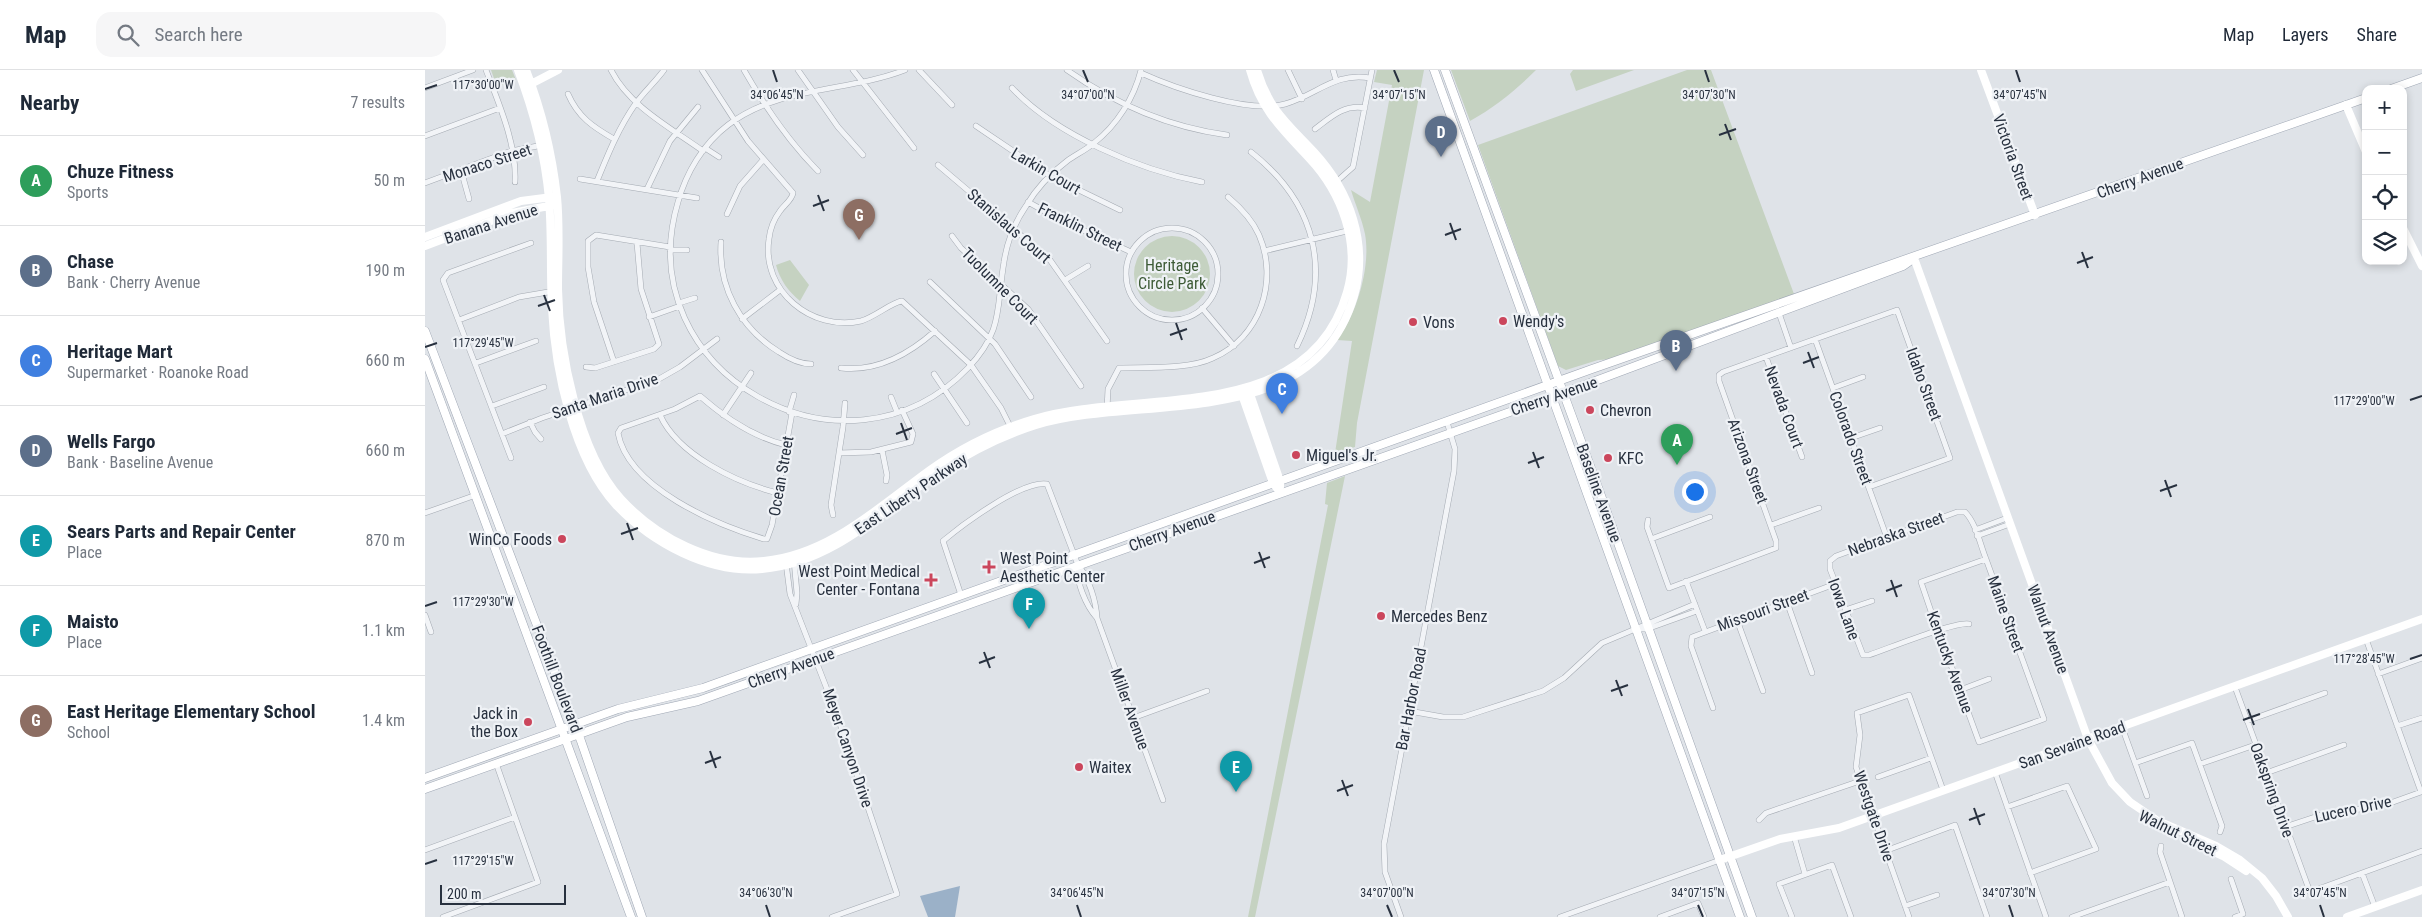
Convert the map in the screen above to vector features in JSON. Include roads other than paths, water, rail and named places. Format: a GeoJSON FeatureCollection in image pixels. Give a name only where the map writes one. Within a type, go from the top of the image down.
{"type":"FeatureCollection","features":[{"type":"Feature","properties":{"kind":"main road"},"geometry":{"type":"LineString","coordinates":[[518,70],[528,85]]}},
{"type":"Feature","properties":{"kind":"main road"},"geometry":{"type":"LineString","coordinates":[[526,70],[528,85]]}},
{"type":"Feature","properties":{"kind":"main road"},"geometry":{"type":"LineString","coordinates":[[528,85],[558,70]]}},
{"type":"Feature","properties":{"kind":"main road","name":"East Liberty Parkway"},"geometry":{"type":"LineString","coordinates":[[528,85],[545,144],[553,196],[556,351],[573,408],[591,448],[607,483],[623,502],[643,520],[680,543],[707,555],[743,562],[790,560],[846,530],[891,500],[940,463],[976,442],[1011,430],[1107,408],[1171,409],[1245,391],[1272,387],[1299,372],[1321,354],[1338,332],[1352,302],[1358,278],[1359,255],[1353,229],[1343,212],[1334,184],[1320,159],[1268,105],[1250,70]]}},
{"type":"Feature","properties":{"kind":"main road","name":"East Liberty Parkway"},"geometry":{"type":"LineString","coordinates":[[1257,70],[1268,105]]}},
{"type":"Feature","properties":{"kind":"main road","name":"Baseline Avenue"},"geometry":{"type":"LineString","coordinates":[[1434,70],[1741,917]]}},
{"type":"Feature","properties":{"kind":"main road","name":"Baseline Avenue"},"geometry":{"type":"LineString","coordinates":[[1445,70],[1752,917]]}},
{"type":"Feature","properties":{"kind":"main road","name":"Victoria Street"},"geometry":{"type":"LineString","coordinates":[[1981,70],[2035,215]]}},
{"type":"Feature","properties":{"kind":"main road"},"geometry":{"type":"LineString","coordinates":[[2402,85],[2422,78]]}},
{"type":"Feature","properties":{"kind":"main road","name":"Cherry Avenue"},"geometry":{"type":"LineString","coordinates":[[425,778],[635,704],[693,691],[1559,381],[2362,99]]}},
{"type":"Feature","properties":{"kind":"main road"},"geometry":{"type":"LineString","coordinates":[[2346,105],[2362,143]]}},
{"type":"Feature","properties":{"kind":"main road","name":"Banana Avenue"},"geometry":{"type":"LineString","coordinates":[[425,238],[521,201],[553,196]]}},
{"type":"Feature","properties":{"kind":"main road","name":"Banana Avenue"},"geometry":{"type":"LineString","coordinates":[[425,246],[512,213],[554,206]]}},
{"type":"Feature","properties":{"kind":"main road"},"geometry":{"type":"LineString","coordinates":[[2407,236],[2422,266]]}},
{"type":"Feature","properties":{"kind":"main road","name":"Cherry Avenue"},"geometry":{"type":"LineString","coordinates":[[425,789],[634,715],[692,703],[1280,492],[1563,393],[1903,266],[1914,258]]}},
{"type":"Feature","properties":{"kind":"main road","name":"Walnut Avenue"},"geometry":{"type":"LineString","coordinates":[[1914,258],[2088,739],[2108,778],[2130,802],[2158,821],[2216,846],[2240,860],[2261,878],[2276,896],[2288,917]]}},
{"type":"Feature","properties":{"kind":"main road","name":"Foothill Boulevard"},"geometry":{"type":"LineString","coordinates":[[425,331],[575,724],[642,917]]}},
{"type":"Feature","properties":{"kind":"main road","name":"Foothill Boulevard"},"geometry":{"type":"LineString","coordinates":[[425,359],[567,738],[631,917]]}},
{"type":"Feature","properties":{"kind":"main road"},"geometry":{"type":"LineString","coordinates":[[1245,391],[1280,492]]}},
{"type":"Feature","properties":{"kind":"main road"},"geometry":{"type":"LineString","coordinates":[[495,545],[503,554],[513,582],[517,585],[521,584]]}},
{"type":"Feature","properties":{"kind":"main road","name":"San Sevaine Road"},"geometry":{"type":"LineString","coordinates":[[1720,860],[1794,836],[1819,834],[1873,816],[2422,619]]}},
{"type":"Feature","properties":{"kind":"main road","name":"Walnut Street"},"geometry":{"type":"LineString","coordinates":[[2088,739],[2087,746],[2102,778],[2125,804],[2155,826],[2211,850],[2243,868],[2269,894],[2283,917]]}},
{"type":"Feature","properties":{"kind":"main road"},"geometry":{"type":"LineString","coordinates":[[2347,917],[2422,890]]}},
{"type":"Feature","properties":{"kind":"street"},"geometry":{"type":"LineString","coordinates":[[425,88],[473,70]]}},
{"type":"Feature","properties":{"kind":"street"},"geometry":{"type":"LineString","coordinates":[[486,70],[500,108],[511,152],[515,182]]}},
{"type":"Feature","properties":{"kind":"street"},"geometry":{"type":"LineString","coordinates":[[611,70],[622,90],[636,103],[676,132],[719,157]]}},
{"type":"Feature","properties":{"kind":"street"},"geometry":{"type":"LineString","coordinates":[[597,181],[614,139],[636,103],[664,70]]}},
{"type":"Feature","properties":{"kind":"street"},"geometry":{"type":"LineString","coordinates":[[702,70],[734,121],[763,160],[793,193],[774,221],[768,244],[770,269],[780,290],[804,312],[821,320],[839,323],[866,320],[902,301],[971,365],[1001,408],[1011,430]]}},
{"type":"Feature","properties":{"kind":"street"},"geometry":{"type":"LineString","coordinates":[[744,70],[805,158],[818,171]]}},
{"type":"Feature","properties":{"kind":"street"},"geometry":{"type":"LineString","coordinates":[[798,70],[812,91],[863,155]]}},
{"type":"Feature","properties":{"kind":"street"},"geometry":{"type":"LineString","coordinates":[[853,70],[914,148]]}},
{"type":"Feature","properties":{"kind":"street"},"geometry":{"type":"LineString","coordinates":[[905,70],[862,82],[812,91],[767,105],[734,121],[704,150],[686,180],[680,195],[673,221],[670,249],[674,284],[680,305],[692,333],[719,369],[742,388],[765,402],[790,413],[817,419],[874,418],[899,411],[945,388],[971,365],[990,339],[999,313],[1004,260],[1014,229],[1028,202],[1049,176],[1067,161],[1093,144],[1110,128],[1126,105],[1141,72],[1203,96],[1230,102],[1268,105],[1302,99],[1335,80],[1350,77],[1370,78]]}},
{"type":"Feature","properties":{"kind":"street"},"geometry":{"type":"LineString","coordinates":[[919,70],[952,104]]}},
{"type":"Feature","properties":{"kind":"street"},"geometry":{"type":"LineString","coordinates":[[1067,70],[1086,84],[1126,105],[1182,127],[1227,135]]}},
{"type":"Feature","properties":{"kind":"street"},"geometry":{"type":"LineString","coordinates":[[1288,70],[1302,99]]}},
{"type":"Feature","properties":{"kind":"street"},"geometry":{"type":"LineString","coordinates":[[1333,70],[1335,80]]}},
{"type":"Feature","properties":{"kind":"street"},"geometry":{"type":"LineString","coordinates":[[1334,184],[1353,167],[1372,70]]}},
{"type":"Feature","properties":{"kind":"street"},"geometry":{"type":"LineString","coordinates":[[1011,88],[1053,121],[1093,144],[1144,167],[1202,182]]}},
{"type":"Feature","properties":{"kind":"street"},"geometry":{"type":"LineString","coordinates":[[568,94],[579,114],[587,122],[614,139]]}},
{"type":"Feature","properties":{"kind":"street"},"geometry":{"type":"LineString","coordinates":[[1315,128],[1342,110],[1356,106],[1365,108]]}},
{"type":"Feature","properties":{"kind":"street"},"geometry":{"type":"LineString","coordinates":[[647,189],[655,168],[676,132],[698,107]]}},
{"type":"Feature","properties":{"kind":"street"},"geometry":{"type":"LineString","coordinates":[[425,136],[500,108]]}},
{"type":"Feature","properties":{"kind":"street","name":"Larkin Court"},"geometry":{"type":"LineString","coordinates":[[976,126],[1049,176],[1121,210]]}},
{"type":"Feature","properties":{"kind":"street","name":"Monaco Street"},"geometry":{"type":"LineString","coordinates":[[425,183],[511,152],[545,144]]}},
{"type":"Feature","properties":{"kind":"street"},"geometry":{"type":"LineString","coordinates":[[1251,152],[1274,172],[1291,193],[1305,219],[1312,239],[1315,259],[1315,293],[1311,315],[1297,346]]}},
{"type":"Feature","properties":{"kind":"street"},"geometry":{"type":"LineString","coordinates":[[727,214],[740,186],[751,171],[763,160]]}},
{"type":"Feature","properties":{"kind":"street","name":"Stanislaus Court"},"geometry":{"type":"LineString","coordinates":[[938,165],[1046,256],[1107,341]]}},
{"type":"Feature","properties":{"kind":"street"},"geometry":{"type":"LineString","coordinates":[[461,170],[469,199]]}},
{"type":"Feature","properties":{"kind":"street"},"geometry":{"type":"LineString","coordinates":[[580,178],[697,198]]}},
{"type":"Feature","properties":{"kind":"street"},"geometry":{"type":"LineString","coordinates":[[1107,408],[1108,389],[1119,368],[1202,362],[1224,353],[1234,346],[1248,331],[1263,300],[1267,273],[1264,251],[1250,220],[1228,196]]}},
{"type":"Feature","properties":{"kind":"street","name":"Franklin Street"},"geometry":{"type":"LineString","coordinates":[[1028,202],[1059,219],[1131,252]]}},
{"type":"Feature","properties":{"kind":"street"},"geometry":{"type":"LineString","coordinates":[[1160,229],[1180,229],[1199,237],[1213,254],[1217,272],[1213,294],[1202,308],[1187,317],[1172,319],[1157,317],[1143,309],[1133,298],[1127,282],[1127,267],[1131,252],[1142,238],[1160,229]]}},
{"type":"Feature","properties":{"kind":"street"},"geometry":{"type":"LineString","coordinates":[[1264,251],[1353,229]]}},
{"type":"Feature","properties":{"kind":"street"},"geometry":{"type":"LineString","coordinates":[[614,362],[599,323],[591,285],[588,241],[590,237],[596,235],[670,249],[687,250]]}},
{"type":"Feature","properties":{"kind":"street","name":"Tuolumne Court"},"geometry":{"type":"LineString","coordinates":[[952,236],[961,248],[1035,318],[1081,386]]}},
{"type":"Feature","properties":{"kind":"street"},"geometry":{"type":"LineString","coordinates":[[721,242],[721,264],[724,282],[742,318],[754,333],[772,348],[795,361],[811,364]]}},
{"type":"Feature","properties":{"kind":"street"},"geometry":{"type":"LineString","coordinates":[[511,458],[443,280],[445,276],[531,243]]}},
{"type":"Feature","properties":{"kind":"street"},"geometry":{"type":"LineString","coordinates":[[586,367],[595,368],[654,348],[659,344],[649,317],[640,280],[637,243]]}},
{"type":"Feature","properties":{"kind":"street"},"geometry":{"type":"LineString","coordinates":[[1065,280],[1089,266]]}},
{"type":"Feature","properties":{"kind":"street"},"geometry":{"type":"LineString","coordinates":[[930,282],[990,339],[1031,397]]}},
{"type":"Feature","properties":{"kind":"street"},"geometry":{"type":"LineString","coordinates":[[742,318],[780,290]]}},
{"type":"Feature","properties":{"kind":"street"},"geometry":{"type":"LineString","coordinates":[[459,320],[519,297],[555,291]]}},
{"type":"Feature","properties":{"kind":"street"},"geometry":{"type":"LineString","coordinates":[[649,317],[695,298]]}},
{"type":"Feature","properties":{"kind":"street"},"geometry":{"type":"LineString","coordinates":[[1202,308],[1234,346]]}},
{"type":"Feature","properties":{"kind":"street","name":"Idaho Street"},"geometry":{"type":"LineString","coordinates":[[1815,339],[1897,310],[1951,458],[1869,487]]}},
{"type":"Feature","properties":{"kind":"street"},"geometry":{"type":"LineString","coordinates":[[1779,313],[1791,348]]}},
{"type":"Feature","properties":{"kind":"street"},"geometry":{"type":"LineString","coordinates":[[841,368],[862,369],[885,363],[913,348],[935,331]]}},
{"type":"Feature","properties":{"kind":"street","name":"Santa Maria Drive"},"geometry":{"type":"LineString","coordinates":[[502,434],[530,422],[659,379],[717,339]]}},
{"type":"Feature","properties":{"kind":"street"},"geometry":{"type":"LineString","coordinates":[[1766,357],[1815,339]]}},
{"type":"Feature","properties":{"kind":"street","name":"Colorado Street"},"geometry":{"type":"LineString","coordinates":[[1815,339],[1887,538]]}},
{"type":"Feature","properties":{"kind":"street"},"geometry":{"type":"LineString","coordinates":[[476,363],[536,341]]}},
{"type":"Feature","properties":{"kind":"street","name":"Arizona Street"},"geometry":{"type":"LineString","coordinates":[[1686,581],[1772,550],[1777,546],[1719,381],[1719,375],[1766,357]]}},
{"type":"Feature","properties":{"kind":"street","name":"Nevada Court"},"geometry":{"type":"LineString","coordinates":[[1766,357],[1802,457]]}},
{"type":"Feature","properties":{"kind":"street"},"geometry":{"type":"LineString","coordinates":[[723,415],[751,373]]}},
{"type":"Feature","properties":{"kind":"street"},"geometry":{"type":"LineString","coordinates":[[934,374],[967,423]]}},
{"type":"Feature","properties":{"kind":"street"},"geometry":{"type":"LineString","coordinates":[[1833,388],[1863,377]]}},
{"type":"Feature","properties":{"kind":"street"},"geometry":{"type":"LineString","coordinates":[[492,406],[543,387]]}},
{"type":"Feature","properties":{"kind":"street","name":"Ocean Street"},"geometry":{"type":"LineString","coordinates":[[659,415],[619,431],[623,446],[631,462],[667,494],[723,525],[767,539],[771,530],[778,493],[794,395]]}},
{"type":"Feature","properties":{"kind":"street"},"geometry":{"type":"LineString","coordinates":[[778,493],[742,481],[709,463],[675,438],[665,427],[659,415],[681,407],[700,396],[723,415],[753,433],[786,445]]}},
{"type":"Feature","properties":{"kind":"street"},"geometry":{"type":"LineString","coordinates":[[839,453],[883,450],[913,440],[913,434],[891,396]]}},
{"type":"Feature","properties":{"kind":"street"},"geometry":{"type":"LineString","coordinates":[[833,515],[831,505],[845,403]]}},
{"type":"Feature","properties":{"kind":"street"},"geometry":{"type":"LineString","coordinates":[[530,422],[541,439]]}},
{"type":"Feature","properties":{"kind":"street","name":"Bar Harbor Road"},"geometry":{"type":"LineString","coordinates":[[1401,917],[1385,872],[1383,851],[1454,471],[1455,450],[1447,422]]}},
{"type":"Feature","properties":{"kind":"street"},"geometry":{"type":"LineString","coordinates":[[1851,438],[1880,428]]}},
{"type":"Feature","properties":{"kind":"street"},"geometry":{"type":"LineString","coordinates":[[883,450],[887,475],[885,481]]}},
{"type":"Feature","properties":{"kind":"street","name":"Miller Avenue"},"geometry":{"type":"LineString","coordinates":[[961,595],[943,541],[993,505],[1035,485],[1047,484],[1075,555],[1078,565],[1077,573],[1091,611],[1097,618],[1163,800]]}},
{"type":"Feature","properties":{"kind":"street"},"geometry":{"type":"LineString","coordinates":[[425,513],[476,495]]}},
{"type":"Feature","properties":{"kind":"street"},"geometry":{"type":"LineString","coordinates":[[1771,525],[1819,508]]}},
{"type":"Feature","properties":{"kind":"street","name":"Nebraska Street"},"geometry":{"type":"LineString","coordinates":[[1830,562],[1835,556],[1957,512],[1965,512]]}},
{"type":"Feature","properties":{"kind":"street","name":"Maine Street"},"geometry":{"type":"LineString","coordinates":[[1965,512],[1986,559],[2044,719],[1979,742]]}},
{"type":"Feature","properties":{"kind":"street"},"geometry":{"type":"LineString","coordinates":[[1651,539],[1710,517]]}},
{"type":"Feature","properties":{"kind":"street"},"geometry":{"type":"LineString","coordinates":[[1648,520],[1647,527],[1669,588],[1686,581],[1695,604],[1695,612],[1705,631]]}},
{"type":"Feature","properties":{"kind":"street"},"geometry":{"type":"LineString","coordinates":[[1976,533],[2008,521]]}},
{"type":"Feature","properties":{"kind":"street","name":"Kentucky Avenue"},"geometry":{"type":"LineString","coordinates":[[1979,742],[1921,582],[1986,559]]}},
{"type":"Feature","properties":{"kind":"street","name":"Meyer Canyon Drive"},"geometry":{"type":"LineString","coordinates":[[790,560],[790,594],[796,604],[897,894],[832,917]]}},
{"type":"Feature","properties":{"kind":"street","name":"Iowa Lane"},"geometry":{"type":"LineString","coordinates":[[1830,562],[1835,584],[1863,655],[1869,655],[1938,631]]}},
{"type":"Feature","properties":{"kind":"street","name":"Missouri Street"},"geometry":{"type":"LineString","coordinates":[[1713,708],[1691,646],[1691,639],[1705,631],[1835,584]]}},
{"type":"Feature","properties":{"kind":"street"},"geometry":{"type":"LineString","coordinates":[[1845,610],[1873,601]]}},
{"type":"Feature","properties":{"kind":"street"},"geometry":{"type":"LineString","coordinates":[[1787,602],[1812,673]]}},
{"type":"Feature","properties":{"kind":"street"},"geometry":{"type":"LineString","coordinates":[[1646,626],[1695,604]]}},
{"type":"Feature","properties":{"kind":"street"},"geometry":{"type":"LineString","coordinates":[[1409,711],[1449,718],[1463,717],[1543,691],[1564,678],[1597,646],[1637,629],[1695,612]]}},
{"type":"Feature","properties":{"kind":"street"},"geometry":{"type":"LineString","coordinates":[[425,615],[431,632]]}},
{"type":"Feature","properties":{"kind":"street"},"geometry":{"type":"LineString","coordinates":[[1737,620],[1763,691]]}},
{"type":"Feature","properties":{"kind":"street"},"geometry":{"type":"LineString","coordinates":[[1938,631],[1964,623],[1969,624]]}},
{"type":"Feature","properties":{"kind":"street"},"geometry":{"type":"LineString","coordinates":[[2366,639],[2421,792]]}},
{"type":"Feature","properties":{"kind":"street"},"geometry":{"type":"LineString","coordinates":[[2378,674],[2422,658]]}},
{"type":"Feature","properties":{"kind":"street"},"geometry":{"type":"LineString","coordinates":[[1960,690],[1989,679]]}},
{"type":"Feature","properties":{"kind":"street","name":"Oakspring Drive"},"geometry":{"type":"LineString","coordinates":[[2235,687],[2310,892],[2362,873]]}},
{"type":"Feature","properties":{"kind":"street"},"geometry":{"type":"LineString","coordinates":[[1133,718],[1207,691]]}},
{"type":"Feature","properties":{"kind":"street"},"geometry":{"type":"LineString","coordinates":[[2247,721],[2325,693]]}},
{"type":"Feature","properties":{"kind":"street","name":"Westgate Drive"},"geometry":{"type":"LineString","coordinates":[[1909,917],[1856,767],[1860,735],[1857,713],[1909,695],[1931,758]]}},
{"type":"Feature","properties":{"kind":"street"},"geometry":{"type":"LineString","coordinates":[[2397,726],[2422,718]]}},
{"type":"Feature","properties":{"kind":"street"},"geometry":{"type":"LineString","coordinates":[[2122,727],[2147,796]]}},
{"type":"Feature","properties":{"kind":"street"},"geometry":{"type":"LineString","coordinates":[[2135,763],[2192,743],[2222,826],[2220,832]]}},
{"type":"Feature","properties":{"kind":"street"},"geometry":{"type":"LineString","coordinates":[[2200,764],[2255,744]]}},
{"type":"Feature","properties":{"kind":"street"},"geometry":{"type":"LineString","coordinates":[[2266,774],[2344,745]]}},
{"type":"Feature","properties":{"kind":"street"},"geometry":{"type":"LineString","coordinates":[[1878,777],[1931,758],[1943,790]]}},
{"type":"Feature","properties":{"kind":"street"},"geometry":{"type":"LineString","coordinates":[[443,917],[538,882],[496,763]]}},
{"type":"Feature","properties":{"kind":"street"},"geometry":{"type":"LineString","coordinates":[[1995,772],[2046,917]]}},
{"type":"Feature","properties":{"kind":"street"},"geometry":{"type":"LineString","coordinates":[[1759,820],[1767,813],[1861,781]]}},
{"type":"Feature","properties":{"kind":"street"},"geometry":{"type":"LineString","coordinates":[[2007,807],[2067,786],[2096,849],[2030,872]]}},
{"type":"Feature","properties":{"kind":"street","name":"Lucero Drive"},"geometry":{"type":"LineString","coordinates":[[2285,827],[2323,814],[2382,806],[2421,792]]}},
{"type":"Feature","properties":{"kind":"street"},"geometry":{"type":"LineString","coordinates":[[425,850],[515,817]]}},
{"type":"Feature","properties":{"kind":"street"},"geometry":{"type":"LineString","coordinates":[[1885,851],[1955,825],[1987,917]]}},
{"type":"Feature","properties":{"kind":"street"},"geometry":{"type":"LineString","coordinates":[[1794,836],[1805,874]]}},
{"type":"Feature","properties":{"kind":"street"},"geometry":{"type":"LineString","coordinates":[[2161,846],[2160,852],[2182,917]]}},
{"type":"Feature","properties":{"kind":"street"},"geometry":{"type":"LineString","coordinates":[[2375,907],[2362,873],[2422,851]]}},
{"type":"Feature","properties":{"kind":"street"},"geometry":{"type":"LineString","coordinates":[[1560,917],[1720,860]]}},
{"type":"Feature","properties":{"kind":"street"},"geometry":{"type":"LineString","coordinates":[[1792,917],[1779,884],[1832,865],[1851,917]]}},
{"type":"Feature","properties":{"kind":"street"},"geometry":{"type":"LineString","coordinates":[[2231,879],[2243,914],[2235,917]]}},
{"type":"Feature","properties":{"kind":"street"},"geometry":{"type":"LineString","coordinates":[[2072,917],[2171,882]]}},
{"type":"Feature","properties":{"kind":"street"},"geometry":{"type":"LineString","coordinates":[[1905,906],[1937,894]]}},
{"type":"Feature","properties":{"kind":"street"},"geometry":{"type":"LineString","coordinates":[[1660,917],[1699,903],[1703,917]]}},
{"type":"Feature","properties":{"kind":"water"},"geometry":{"type":"Polygon","coordinates":[[[960,886],[955,917],[928,917],[920,896],[960,886]]]}},
{"type":"Feature","properties":{"kind":"place","name":"Wells Fargo"},"geometry":{"type":"Point","coordinates":[1441,157]}},
{"type":"Feature","properties":{"kind":"place","name":"East Heritage Elementary School"},"geometry":{"type":"Point","coordinates":[859,240]}},
{"type":"Feature","properties":{"kind":"place","name":"Wendy's"},"geometry":{"type":"Point","coordinates":[1503,321]}},
{"type":"Feature","properties":{"kind":"place","name":"Vons"},"geometry":{"type":"Point","coordinates":[1413,322]}},
{"type":"Feature","properties":{"kind":"place","name":"Chase"},"geometry":{"type":"Point","coordinates":[1676,371]}},
{"type":"Feature","properties":{"kind":"place","name":"Chevron"},"geometry":{"type":"Point","coordinates":[1590,410]}},
{"type":"Feature","properties":{"kind":"place","name":"Heritage Mart"},"geometry":{"type":"Point","coordinates":[1282,414]}},
{"type":"Feature","properties":{"kind":"place","name":"Miguel's Jr."},"geometry":{"type":"Point","coordinates":[1296,455]}},
{"type":"Feature","properties":{"kind":"place","name":"KFC"},"geometry":{"type":"Point","coordinates":[1608,458]}},
{"type":"Feature","properties":{"kind":"place","name":"Chuze Fitness"},"geometry":{"type":"Point","coordinates":[1677,465]}},
{"type":"Feature","properties":{"kind":"place","name":"WinCo Foods"},"geometry":{"type":"Point","coordinates":[562,539]}},
{"type":"Feature","properties":{"kind":"place","name":"West Point Aesthetic Center"},"geometry":{"type":"Point","coordinates":[989,567]}},
{"type":"Feature","properties":{"kind":"place","name":"West Point Medical Center - Fontana"},"geometry":{"type":"Point","coordinates":[931,580]}},
{"type":"Feature","properties":{"kind":"place","name":"Mercedes Benz"},"geometry":{"type":"Point","coordinates":[1381,616]}},
{"type":"Feature","properties":{"kind":"place","name":"Maisto"},"geometry":{"type":"Point","coordinates":[1029,629]}},
{"type":"Feature","properties":{"kind":"place","name":"Jack in the Box"},"geometry":{"type":"Point","coordinates":[528,722]}},
{"type":"Feature","properties":{"kind":"place","name":"Waitex"},"geometry":{"type":"Point","coordinates":[1079,767]}},
{"type":"Feature","properties":{"kind":"place","name":"Sears Parts and Repair Center"},"geometry":{"type":"Point","coordinates":[1236,792]}},
{"type":"Feature","properties":{"kind":"park label","name":"Heritage Circle Park"},"geometry":{"type":"Point","coordinates":[1172,274]}}]}
